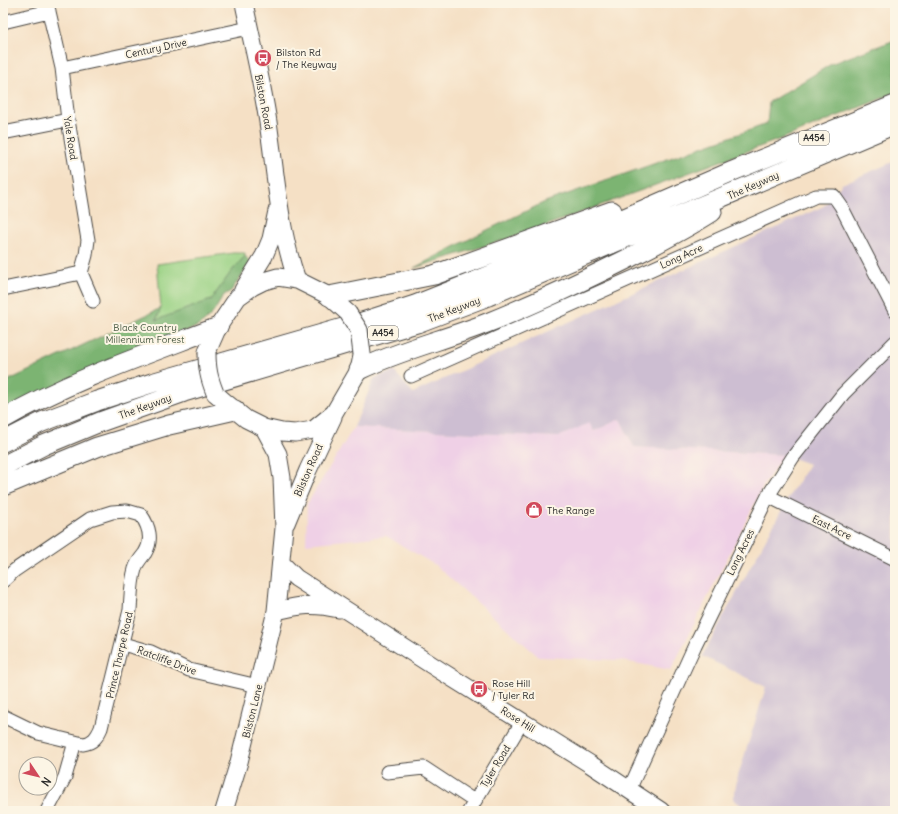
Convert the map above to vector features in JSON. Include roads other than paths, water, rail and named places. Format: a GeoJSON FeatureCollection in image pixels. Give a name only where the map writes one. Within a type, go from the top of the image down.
{"type":"FeatureCollection","features":[{"type":"Feature","properties":{"kind":"highway","name":"The Keyway"},"geometry":{"type":"LineString","coordinates":[[3,442],[42,422],[104,398],[350,326],[415,305],[519,264],[733,171],[895,105]]}},
{"type":"Feature","properties":{"kind":"highway","name":"The Keyway"},"geometry":{"type":"LineString","coordinates":[[3,466],[44,446],[100,422],[184,392],[410,325],[488,296],[757,184],[772,176],[895,124]]}},
{"type":"Feature","properties":{"kind":"highway"},"geometry":{"type":"LineString","coordinates":[[329,296],[434,275],[638,201],[733,171]]}},
{"type":"Feature","properties":{"kind":"highway"},"geometry":{"type":"LineString","coordinates":[[361,362],[393,355],[486,323],[584,281],[684,230],[757,184]]}},
{"type":"Feature","properties":{"kind":"highway"},"geometry":{"type":"LineString","coordinates":[[3,419],[27,405],[95,373],[218,328]]}},
{"type":"Feature","properties":{"kind":"highway"},"geometry":{"type":"LineString","coordinates":[[3,486],[97,447],[169,425],[235,410]]}},
{"type":"Feature","properties":{"kind":"main road","name":"Bilston Road"},"geometry":{"type":"LineString","coordinates":[[244,3],[268,120],[279,202],[289,258],[297,280]]}},
{"type":"Feature","properties":{"kind":"main road","name":"Bilston Road"},"geometry":{"type":"LineString","coordinates":[[235,410],[215,393],[209,379],[207,352],[218,328],[264,256],[271,239],[279,202]]}},
{"type":"Feature","properties":{"kind":"main road"},"geometry":{"type":"LineString","coordinates":[[238,297],[264,281],[278,277],[297,280],[329,296],[348,313],[359,330],[362,345],[361,362]]}},
{"type":"Feature","properties":{"kind":"main road","name":"Bilston Road"},"geometry":{"type":"LineString","coordinates":[[284,528],[334,413],[361,362]]}},
{"type":"Feature","properties":{"kind":"main road"},"geometry":{"type":"LineString","coordinates":[[235,410],[246,419],[264,428],[295,433],[312,430],[334,413]]}},
{"type":"Feature","properties":{"kind":"main road","name":"Bilston Road"},"geometry":{"type":"LineString","coordinates":[[264,428],[278,454],[282,478],[284,528],[276,611]]}},
{"type":"Feature","properties":{"kind":"main road","name":"Rose Hill"},"geometry":{"type":"LineString","coordinates":[[281,563],[296,578],[661,811]]}},
{"type":"Feature","properties":{"kind":"main road","name":"Rose Hill"},"geometry":{"type":"LineString","coordinates":[[276,611],[298,605],[317,604],[338,608],[354,614]]}},
{"type":"Feature","properties":{"kind":"main road","name":"Bilston Lane"},"geometry":{"type":"LineString","coordinates":[[224,811],[239,762],[276,611]]}},
{"type":"Feature","properties":{"kind":"street"},"geometry":{"type":"LineString","coordinates":[[3,22],[48,7]]}},
{"type":"Feature","properties":{"kind":"street","name":"Yale Road"},"geometry":{"type":"LineString","coordinates":[[48,7],[62,68],[68,120],[88,240],[81,273]]}},
{"type":"Feature","properties":{"kind":"street","name":"Century Drive"},"geometry":{"type":"LineString","coordinates":[[62,68],[249,28]]}},
{"type":"Feature","properties":{"kind":"street"},"geometry":{"type":"LineString","coordinates":[[3,133],[68,120]]}},
{"type":"Feature","properties":{"kind":"street","name":"Long Acre"},"geometry":{"type":"LineString","coordinates":[[411,376],[816,196],[834,196],[841,206],[895,311]]}},
{"type":"Feature","properties":{"kind":"street"},"geometry":{"type":"LineString","coordinates":[[3,289],[81,273],[93,301]]}},
{"type":"Feature","properties":{"kind":"street","name":"Long Acres"},"geometry":{"type":"LineString","coordinates":[[629,790],[694,645],[768,496],[793,457],[843,394],[895,342]]}},
{"type":"Feature","properties":{"kind":"street","name":"East Acre"},"geometry":{"type":"LineString","coordinates":[[768,496],[895,559]]}},
{"type":"Feature","properties":{"kind":"street","name":"Prince Thorpe Road"},"geometry":{"type":"LineString","coordinates":[[3,581],[15,570],[90,519],[112,512],[127,511],[141,515],[149,529],[149,538],[146,551],[135,568],[131,590],[130,610],[123,644],[101,728],[97,736],[89,744],[83,744],[38,733],[3,716]]}},
{"type":"Feature","properties":{"kind":"street","name":"Ratcliffe Drive"},"geometry":{"type":"LineString","coordinates":[[123,644],[151,652],[189,670],[258,686]]}},
{"type":"Feature","properties":{"kind":"street","name":"Tyler Road"},"geometry":{"type":"LineString","coordinates":[[471,806],[522,722]]}},
{"type":"Feature","properties":{"kind":"street"},"geometry":{"type":"LineString","coordinates":[[48,811],[65,777],[74,742]]}},
{"type":"Feature","properties":{"kind":"street"},"geometry":{"type":"LineString","coordinates":[[387,772],[424,768],[471,806]]}},
{"type":"Feature","properties":{"kind":"place","name":"Bilston Rd / The Keyway"},"geometry":{"type":"Point","coordinates":[263,58]}},
{"type":"Feature","properties":{"kind":"place","name":"The Range"},"geometry":{"type":"Point","coordinates":[534,510]}},
{"type":"Feature","properties":{"kind":"place","name":"Rose Hill / Tyler Rd"},"geometry":{"type":"Point","coordinates":[479,689]}},
{"type":"Feature","properties":{"kind":"park label","name":"Black Country Millennium Forest"},"geometry":{"type":"Point","coordinates":[145,332]}}]}
